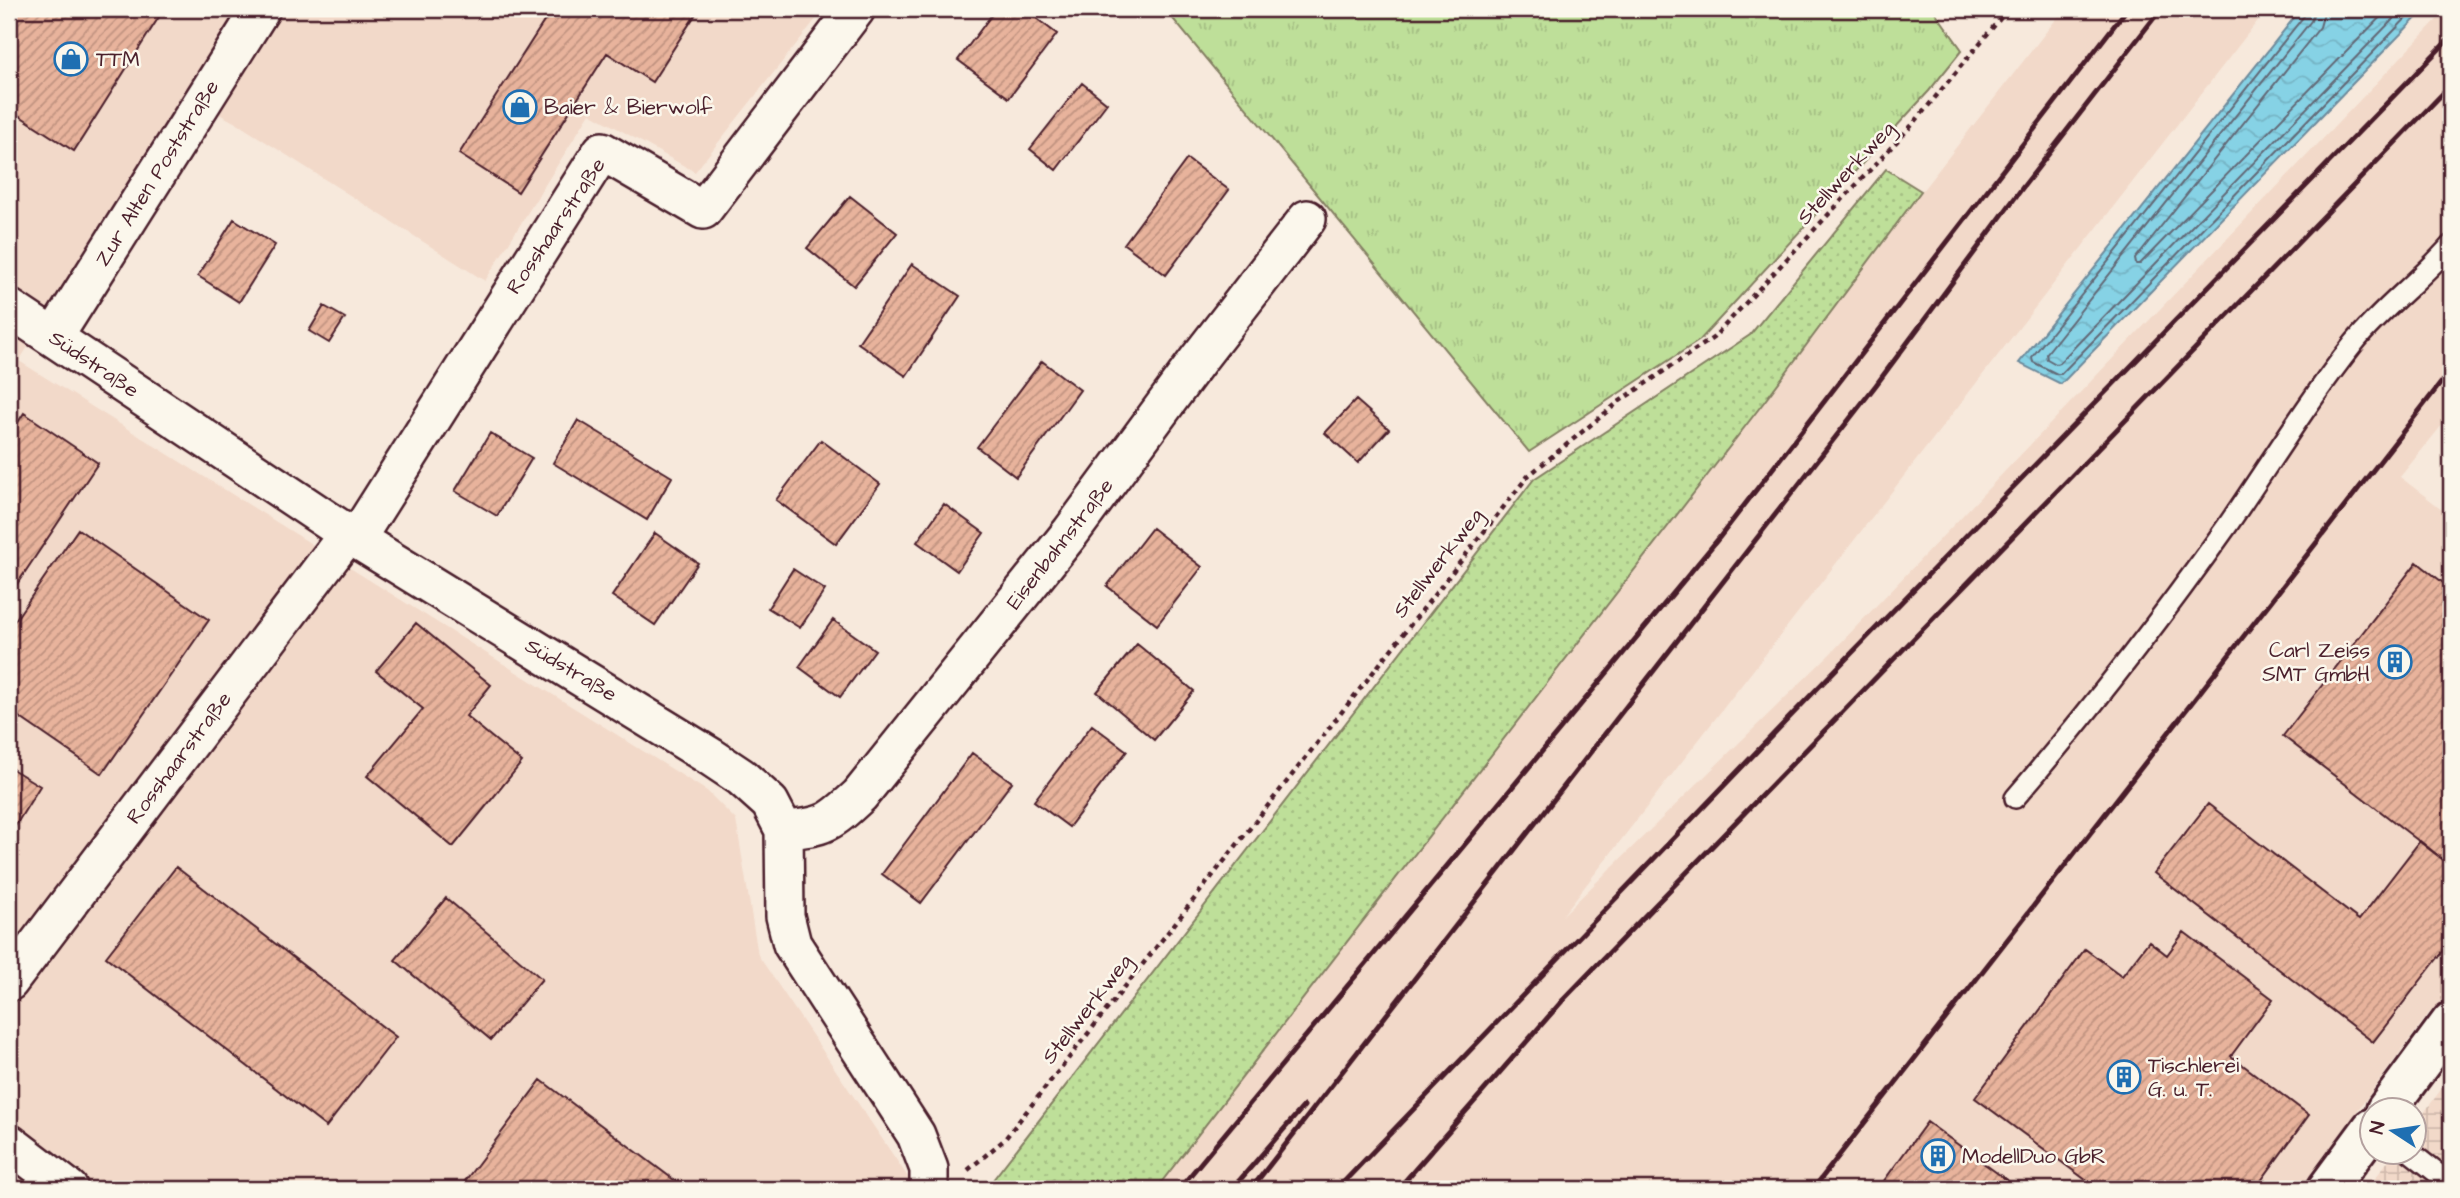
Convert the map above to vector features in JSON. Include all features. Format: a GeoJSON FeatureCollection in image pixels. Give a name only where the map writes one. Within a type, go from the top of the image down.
{"type":"FeatureCollection","features":[{"type":"Feature","properties":{"kind":"street","name":"Zur Alten Poststraße"},"geometry":{"type":"LineString","coordinates":[[54,337],[261,9]]}},
{"type":"Feature","properties":{"kind":"street","name":"Rosshaarstraße"},"geometry":{"type":"LineString","coordinates":[[9,982],[352,536],[602,151],[703,210],[856,9]]}},
{"type":"Feature","properties":{"kind":"street","name":"Eisenbahnstraße"},"geometry":{"type":"LineString","coordinates":[[784,830],[815,828],[838,816],[860,795],[1071,532],[1200,357],[1307,219]]}},
{"type":"Feature","properties":{"kind":"street","name":"Südstraße"},"geometry":{"type":"LineString","coordinates":[[9,308],[352,536],[741,777],[770,803],[784,830],[785,916],[792,944],[916,1135],[929,1169],[929,1189]]}},
{"type":"Feature","properties":{"kind":"street"},"geometry":{"type":"LineString","coordinates":[[2397,1096],[2451,1021]]}},
{"type":"Feature","properties":{"kind":"street"},"geometry":{"type":"LineString","coordinates":[[9,1143],[69,1189]]}},
{"type":"Feature","properties":{"kind":"street"},"geometry":{"type":"LineString","coordinates":[[2327,1189],[2358,1147]]}},
{"type":"Feature","properties":{"kind":"lane"},"geometry":{"type":"LineString","coordinates":[[2015,798],[2063,743],[2223,531],[2355,342],[2451,245]]}},
{"type":"Feature","properties":{"kind":"lane"},"geometry":{"type":"LineString","coordinates":[[2427,1166],[2451,1184]]}},
{"type":"Feature","properties":{"kind":"path","name":"Stellwerkweg"},"geometry":{"type":"LineString","coordinates":[[965,1173],[1004,1140],[1528,475],[1620,401],[1713,338],[1914,123],[2008,9]]}},
{"type":"Feature","properties":{"kind":"shaded area"},"geometry":{"type":"Polygon","coordinates":[[[9,9],[824,9],[695,172],[590,113],[485,281],[236,123],[187,97],[19,361],[707,791],[736,820],[758,955],[916,1189],[9,1189],[9,9]]]}},
{"type":"Feature","properties":{"kind":"shaded area"},"geometry":{"type":"Polygon","coordinates":[[[2064,9],[2267,9],[1562,916],[1832,652],[2447,9],[2451,9],[2451,414],[2400,477],[2451,516],[2451,993],[2429,1013],[2368,1096],[2358,1096],[2358,1110],[2300,1189],[1156,1189],[1764,402],[1922,191],[2064,9]]]}},
{"type":"Feature","properties":{"kind":"shaded area"},"geometry":{"type":"Polygon","coordinates":[[[2451,1076],[2451,1189],[2367,1189],[2384,1166],[2428,1166],[2428,1107],[2451,1076]]]}},
{"type":"Feature","properties":{"kind":"green space"},"geometry":{"type":"Polygon","coordinates":[[[1165,9],[1933,9],[1962,50],[1929,91],[1700,340],[1529,452],[1165,9]]]}},
{"type":"Feature","properties":{"kind":"green space"},"geometry":{"type":"Polygon","coordinates":[[[1886,169],[1921,191],[1764,402],[1156,1189],[986,1189],[1534,479],[1750,335],[1886,169]]]}},
{"type":"Feature","properties":{"kind":"water"},"geometry":{"type":"Polygon","coordinates":[[[2301,9],[2425,9],[2061,384],[2019,363],[2301,9]]]}},
{"type":"Feature","properties":{"kind":"building","name":"TTM"},"geometry":{"type":"Polygon","coordinates":[[[9,9],[164,9],[74,151],[9,109],[9,9]]]}},
{"type":"Feature","properties":{"kind":"building"},"geometry":{"type":"Polygon","coordinates":[[[552,9],[699,9],[652,82],[607,53],[518,192],[459,154],[552,9]]]}},
{"type":"Feature","properties":{"kind":"building"},"geometry":{"type":"Polygon","coordinates":[[[996,9],[1024,9],[1057,34],[1009,98],[958,60],[996,9]]]}},
{"type":"Feature","properties":{"kind":"building"},"geometry":{"type":"Polygon","coordinates":[[[1082,83],[1107,103],[1056,170],[1030,149],[1082,83]]]}},
{"type":"Feature","properties":{"kind":"building"},"geometry":{"type":"Polygon","coordinates":[[[1187,159],[1229,190],[1166,275],[1124,244],[1187,159]]]}},
{"type":"Feature","properties":{"kind":"building"},"geometry":{"type":"Polygon","coordinates":[[[850,196],[897,233],[854,286],[807,248],[850,196]]]}},
{"type":"Feature","properties":{"kind":"building"},"geometry":{"type":"Polygon","coordinates":[[[234,219],[275,245],[239,302],[198,276],[234,219]]]}},
{"type":"Feature","properties":{"kind":"building"},"geometry":{"type":"Polygon","coordinates":[[[912,264],[960,296],[906,376],[858,343],[912,264]]]}},
{"type":"Feature","properties":{"kind":"building"},"geometry":{"type":"Polygon","coordinates":[[[324,306],[345,318],[329,343],[309,331],[324,306]]]}},
{"type":"Feature","properties":{"kind":"building"},"geometry":{"type":"Polygon","coordinates":[[[1042,361],[1080,390],[1016,477],[977,447],[1042,361]]]}},
{"type":"Feature","properties":{"kind":"building"},"geometry":{"type":"Polygon","coordinates":[[[1356,400],[1389,429],[1358,463],[1325,433],[1356,400]]]}},
{"type":"Feature","properties":{"kind":"building"},"geometry":{"type":"Polygon","coordinates":[[[24,413],[98,463],[9,596],[9,436],[24,413]]]}},
{"type":"Feature","properties":{"kind":"building"},"geometry":{"type":"Polygon","coordinates":[[[578,420],[672,477],[647,520],[553,463],[578,420]]]}},
{"type":"Feature","properties":{"kind":"building"},"geometry":{"type":"Polygon","coordinates":[[[490,433],[532,458],[497,516],[455,491],[490,433]]]}},
{"type":"Feature","properties":{"kind":"building"},"geometry":{"type":"Polygon","coordinates":[[[821,440],[880,484],[836,544],[776,500],[821,440]]]}},
{"type":"Feature","properties":{"kind":"building"},"geometry":{"type":"Polygon","coordinates":[[[944,504],[984,533],[957,571],[917,542],[944,504]]]}},
{"type":"Feature","properties":{"kind":"building"},"geometry":{"type":"Polygon","coordinates":[[[1152,528],[1202,567],[1157,625],[1107,586],[1152,528]]]}},
{"type":"Feature","properties":{"kind":"building"},"geometry":{"type":"Polygon","coordinates":[[[78,529],[209,620],[102,774],[9,710],[9,629],[78,529]]]}},
{"type":"Feature","properties":{"kind":"building"},"geometry":{"type":"Polygon","coordinates":[[[655,533],[698,563],[655,625],[612,596],[655,533]]]}},
{"type":"Feature","properties":{"kind":"building","name":"Carl Zeiss SMT GmbH"},"geometry":{"type":"Polygon","coordinates":[[[2417,562],[2451,589],[2451,866],[2283,736],[2417,562]]]}},
{"type":"Feature","properties":{"kind":"building"},"geometry":{"type":"Polygon","coordinates":[[[793,569],[825,590],[800,628],[768,608],[793,569]]]}},
{"type":"Feature","properties":{"kind":"building"},"geometry":{"type":"Polygon","coordinates":[[[833,620],[875,650],[840,697],[799,667],[833,620]]]}},
{"type":"Feature","properties":{"kind":"building"},"geometry":{"type":"Polygon","coordinates":[[[416,623],[491,685],[466,716],[522,762],[453,847],[367,776],[423,709],[376,671],[416,623]]]}},
{"type":"Feature","properties":{"kind":"building"},"geometry":{"type":"Polygon","coordinates":[[[1137,644],[1194,691],[1154,740],[1097,692],[1137,644]]]}},
{"type":"Feature","properties":{"kind":"building"},"geometry":{"type":"Polygon","coordinates":[[[1092,725],[1127,751],[1069,827],[1034,801],[1092,725]]]}},
{"type":"Feature","properties":{"kind":"building"},"geometry":{"type":"Polygon","coordinates":[[[972,753],[1012,782],[921,903],[882,874],[972,753]]]}},
{"type":"Feature","properties":{"kind":"building"},"geometry":{"type":"Polygon","coordinates":[[[9,767],[40,786],[9,836],[9,767]]]}},
{"type":"Feature","properties":{"kind":"building"},"geometry":{"type":"Polygon","coordinates":[[[2208,804],[2359,920],[2420,841],[2451,866],[2451,941],[2373,1042],[2154,873],[2208,804]]]}},
{"type":"Feature","properties":{"kind":"building"},"geometry":{"type":"Polygon","coordinates":[[[176,867],[396,1037],[326,1127],[106,957],[176,867]]]}},
{"type":"Feature","properties":{"kind":"building"},"geometry":{"type":"Polygon","coordinates":[[[446,898],[542,979],[491,1040],[395,960],[446,898]]]}},
{"type":"Feature","properties":{"kind":"building","name":"Tischlerei G. u. T."},"geometry":{"type":"Polygon","coordinates":[[[2184,932],[2273,999],[2231,1056],[2309,1115],[2255,1189],[2098,1189],[1975,1098],[2085,949],[2122,976],[2149,941],[2167,955],[2184,932]]]}},
{"type":"Feature","properties":{"kind":"building"},"geometry":{"type":"Polygon","coordinates":[[[541,1080],[686,1189],[459,1189],[541,1080]]]}},
{"type":"Feature","properties":{"kind":"building","name":"ModellDuo GbR"},"geometry":{"type":"Polygon","coordinates":[[[1927,1122],[2019,1189],[1878,1189],[1927,1122]]]}},
{"type":"Feature","properties":{"kind":"railway"},"geometry":{"type":"LineString","coordinates":[[1179,1189],[1719,538],[2127,9]]}},
{"type":"Feature","properties":{"kind":"railway"},"geometry":{"type":"LineString","coordinates":[[1251,1189],[1876,385],[2023,187],[2161,9]]}},
{"type":"Feature","properties":{"kind":"railway"},"geometry":{"type":"LineString","coordinates":[[1337,1189],[1811,695],[2451,37]]}},
{"type":"Feature","properties":{"kind":"railway"},"geometry":{"type":"LineString","coordinates":[[1398,1189],[1563,1000],[2451,85]]}},
{"type":"Feature","properties":{"kind":"railway"},"geometry":{"type":"LineString","coordinates":[[1813,1189],[2451,370]]}},
{"type":"Feature","properties":{"kind":"railway"},"geometry":{"type":"LineString","coordinates":[[1232,1189],[1304,1106]]}},
{"type":"Feature","properties":{"kind":"place","name":"TTM"},"geometry":{"type":"Point","coordinates":[71,59]}},
{"type":"Feature","properties":{"kind":"place","name":"Baier & Bierwolf"},"geometry":{"type":"Point","coordinates":[520,107]}},
{"type":"Feature","properties":{"kind":"place","name":"Carl Zeiss SMT GmbH"},"geometry":{"type":"Point","coordinates":[2395,662]}},
{"type":"Feature","properties":{"kind":"place","name":"Tischlerei G. u. T."},"geometry":{"type":"Point","coordinates":[2124,1077]}},
{"type":"Feature","properties":{"kind":"place","name":"ModellDuo GbR"},"geometry":{"type":"Point","coordinates":[1938,1156]}}]}
